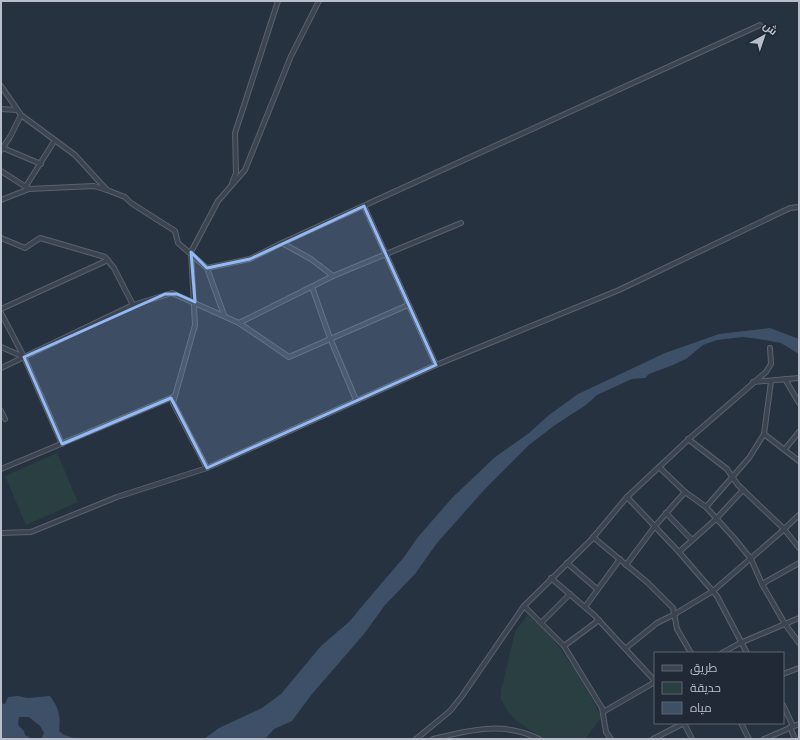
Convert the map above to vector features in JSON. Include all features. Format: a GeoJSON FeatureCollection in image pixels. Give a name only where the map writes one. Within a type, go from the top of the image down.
{"type":"FeatureCollection","features":[{"type":"Feature","properties":{"kind":"street"},"geometry":{"type":"LineString","coordinates":[[229,189],[236,173],[235,133],[278,1]]}},
{"type":"Feature","properties":{"kind":"street"},"geometry":{"type":"LineString","coordinates":[[207,468],[173,403],[191,345],[195,325],[195,302],[191,252],[218,201],[245,170],[291,56],[319,1]]}},
{"type":"Feature","properties":{"kind":"street"},"geometry":{"type":"LineString","coordinates":[[206,268],[250,259],[760,25]]}},
{"type":"Feature","properties":{"kind":"street"},"geometry":{"type":"LineString","coordinates":[[1,86],[21,115],[75,155],[107,190]]}},
{"type":"Feature","properties":{"kind":"street"},"geometry":{"type":"LineString","coordinates":[[1,110],[17,110]]}},
{"type":"Feature","properties":{"kind":"street"},"geometry":{"type":"LineString","coordinates":[[21,115],[2,149],[41,164]]}},
{"type":"Feature","properties":{"kind":"street"},"geometry":{"type":"LineString","coordinates":[[28,188],[55,140]]}},
{"type":"Feature","properties":{"kind":"street"},"geometry":{"type":"LineString","coordinates":[[1,171],[28,188]]}},
{"type":"Feature","properties":{"kind":"street"},"geometry":{"type":"LineString","coordinates":[[1,200],[28,188],[94,186],[125,197],[131,203],[175,231],[178,243],[191,252],[206,268],[224,315]]}},
{"type":"Feature","properties":{"kind":"street"},"geometry":{"type":"LineString","coordinates":[[364,206],[436,365]]}},
{"type":"Feature","properties":{"kind":"street"},"geometry":{"type":"LineString","coordinates":[[1,533],[31,532],[112,498],[207,468],[436,365],[619,290],[790,208],[799,207]]}},
{"type":"Feature","properties":{"kind":"street"},"geometry":{"type":"LineString","coordinates":[[240,323],[333,276],[461,223]]}},
{"type":"Feature","properties":{"kind":"street"},"geometry":{"type":"LineString","coordinates":[[1,238],[25,248],[40,238],[100,254],[108,260],[133,306]]}},
{"type":"Feature","properties":{"kind":"street"},"geometry":{"type":"LineString","coordinates":[[282,243],[311,259],[333,276]]}},
{"type":"Feature","properties":{"kind":"street"},"geometry":{"type":"LineString","coordinates":[[1,309],[108,260]]}},
{"type":"Feature","properties":{"kind":"street"},"geometry":{"type":"LineString","coordinates":[[312,287],[330,338],[356,400]]}},
{"type":"Feature","properties":{"kind":"street"},"geometry":{"type":"LineString","coordinates":[[1,368],[133,306],[165,294],[172,293],[240,323],[289,357],[408,305]]}},
{"type":"Feature","properties":{"kind":"street"},"geometry":{"type":"LineString","coordinates":[[1,313],[24,357],[62,444]]}},
{"type":"Feature","properties":{"kind":"street"},"geometry":{"type":"LineString","coordinates":[[1,347],[24,357]]}},
{"type":"Feature","properties":{"kind":"street"},"geometry":{"type":"LineString","coordinates":[[416,739],[450,711],[524,606],[593,537],[627,497],[688,439],[766,372],[771,364],[770,348]]}},
{"type":"Feature","properties":{"kind":"street"},"geometry":{"type":"LineString","coordinates":[[753,382],[799,378]]}},
{"type":"Feature","properties":{"kind":"street"},"geometry":{"type":"LineString","coordinates":[[785,379],[799,402]]}},
{"type":"Feature","properties":{"kind":"street"},"geometry":{"type":"LineString","coordinates":[[706,507],[749,458],[764,434],[771,381]]}},
{"type":"Feature","properties":{"kind":"street"},"geometry":{"type":"LineString","coordinates":[[1,469],[174,397]]}},
{"type":"Feature","properties":{"kind":"street"},"geometry":{"type":"LineString","coordinates":[[1,411],[4,419]]}},
{"type":"Feature","properties":{"kind":"street"},"geometry":{"type":"LineString","coordinates":[[785,449],[799,432]]}},
{"type":"Feature","properties":{"kind":"street"},"geometry":{"type":"LineString","coordinates":[[764,434],[799,461]]}},
{"type":"Feature","properties":{"kind":"street"},"geometry":{"type":"LineString","coordinates":[[688,439],[727,469],[743,490],[784,529],[799,548]]}},
{"type":"Feature","properties":{"kind":"street"},"geometry":{"type":"LineString","coordinates":[[659,467],[685,492],[706,507],[751,559],[762,584],[785,624],[799,643]]}},
{"type":"Feature","properties":{"kind":"street"},"geometry":{"type":"LineString","coordinates":[[679,552],[716,519],[743,490]]}},
{"type":"Feature","properties":{"kind":"street"},"geometry":{"type":"LineString","coordinates":[[626,565],[655,526],[685,492]]}},
{"type":"Feature","properties":{"kind":"street"},"geometry":{"type":"LineString","coordinates":[[627,497],[679,552],[713,591],[719,599],[745,652]]}},
{"type":"Feature","properties":{"kind":"street"},"geometry":{"type":"LineString","coordinates":[[666,513],[692,540]]}},
{"type":"Feature","properties":{"kind":"street"},"geometry":{"type":"LineString","coordinates":[[626,648],[657,623],[713,591],[751,559],[799,514]]}},
{"type":"Feature","properties":{"kind":"street"},"geometry":{"type":"LineString","coordinates":[[593,537],[648,583],[670,605],[675,614],[677,629],[690,652]]}},
{"type":"Feature","properties":{"kind":"street"},"geometry":{"type":"LineString","coordinates":[[585,607],[620,559]]}},
{"type":"Feature","properties":{"kind":"street"},"geometry":{"type":"LineString","coordinates":[[567,563],[597,589]]}},
{"type":"Feature","properties":{"kind":"street"},"geometry":{"type":"LineString","coordinates":[[762,584],[799,563]]}},
{"type":"Feature","properties":{"kind":"street"},"geometry":{"type":"LineString","coordinates":[[551,578],[599,620],[654,680]]}},
{"type":"Feature","properties":{"kind":"street"},"geometry":{"type":"LineString","coordinates":[[542,622],[570,594]]}},
{"type":"Feature","properties":{"kind":"street"},"geometry":{"type":"LineString","coordinates":[[524,606],[542,622],[564,646],[604,712],[606,732],[611,739]]}},
{"type":"Feature","properties":{"kind":"street"},"geometry":{"type":"LineString","coordinates":[[724,652],[740,643],[799,618]]}},
{"type":"Feature","properties":{"kind":"street"},"geometry":{"type":"LineString","coordinates":[[564,646],[599,620]]}},
{"type":"Feature","properties":{"kind":"street"},"geometry":{"type":"LineString","coordinates":[[784,674],[799,668]]}},
{"type":"Feature","properties":{"kind":"street"},"geometry":{"type":"LineString","coordinates":[[604,712],[654,682]]}},
{"type":"Feature","properties":{"kind":"street"},"geometry":{"type":"LineString","coordinates":[[784,707],[795,739]]}},
{"type":"Feature","properties":{"kind":"street"},"geometry":{"type":"LineString","coordinates":[[653,739],[682,724]]}},
{"type":"Feature","properties":{"kind":"street"},"geometry":{"type":"LineString","coordinates":[[684,724],[692,739]]}},
{"type":"Feature","properties":{"kind":"street"},"geometry":{"type":"LineString","coordinates":[[742,724],[749,739]]}},
{"type":"Feature","properties":{"kind":"street"},"geometry":{"type":"LineString","coordinates":[[764,739],[799,724]]}},
{"type":"Feature","properties":{"kind":"street"},"geometry":{"type":"LineString","coordinates":[[433,739],[452,737],[481,729],[502,728],[516,729],[539,739]]}},
{"type":"Feature","properties":{"kind":"highlighted area"},"geometry":{"type":"Polygon","coordinates":[[[364,206],[436,365],[207,468],[171,398],[62,444],[24,357],[165,294],[177,294],[195,302],[191,252],[207,268],[250,259],[364,206]]]}},
{"type":"Feature","properties":{"kind":"green space"},"geometry":{"type":"Polygon","coordinates":[[[57,453],[78,502],[26,525],[5,476],[57,453]]]}},
{"type":"Feature","properties":{"kind":"green space"},"geometry":{"type":"Polygon","coordinates":[[[527,615],[539,625],[568,659],[599,712],[601,718],[585,739],[544,739],[515,720],[501,699],[501,690],[515,632],[527,615]]]}},
{"type":"Feature","properties":{"kind":"water"},"geometry":{"type":"Polygon","coordinates":[[[770,328],[799,339],[799,354],[781,343],[759,339],[742,337],[717,340],[703,345],[686,359],[649,374],[645,378],[632,379],[597,395],[586,405],[555,425],[529,445],[485,489],[437,543],[415,574],[385,605],[364,634],[312,694],[292,721],[274,729],[265,739],[204,739],[219,728],[262,708],[281,694],[321,646],[350,621],[404,557],[418,537],[452,498],[494,458],[529,433],[549,415],[578,394],[665,353],[719,334],[770,328]]]}},
{"type":"Feature","properties":{"kind":"water"},"geometry":{"type":"Polygon","coordinates":[[[18,696],[28,698],[50,696],[59,713],[59,731],[64,735],[77,739],[41,739],[44,733],[40,726],[29,717],[19,717],[18,725],[24,731],[25,735],[32,739],[1,739],[1,703],[5,704],[8,697],[18,696]]]}}]}
